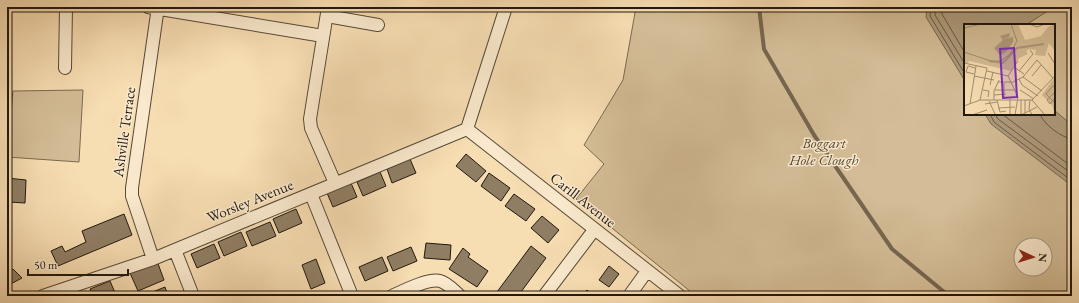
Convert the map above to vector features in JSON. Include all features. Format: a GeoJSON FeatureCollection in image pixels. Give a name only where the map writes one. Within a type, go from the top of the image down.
{"type":"FeatureCollection","features":[{"type":"Feature","properties":{"kind":"street"},"geometry":{"type":"LineString","coordinates":[[65,68],[66,7]]}},
{"type":"Feature","properties":{"kind":"street"},"geometry":{"type":"LineString","coordinates":[[155,7],[323,36]]}},
{"type":"Feature","properties":{"kind":"street","name":"Ashville Terrace"},"geometry":{"type":"LineString","coordinates":[[153,259],[132,196],[155,7]]}},
{"type":"Feature","properties":{"kind":"street"},"geometry":{"type":"LineString","coordinates":[[467,129],[506,7]]}},
{"type":"Feature","properties":{"kind":"street"},"geometry":{"type":"LineString","coordinates":[[335,183],[311,128],[310,119],[327,12],[378,25]]}},
{"type":"Feature","properties":{"kind":"street","name":"Worsley Avenue"},"geometry":{"type":"LineString","coordinates":[[43,296],[153,259],[467,129]]}},
{"type":"Feature","properties":{"kind":"street","name":"Carill Avenue"},"geometry":{"type":"LineString","coordinates":[[467,129],[680,296]]}},
{"type":"Feature","properties":{"kind":"street"},"geometry":{"type":"LineString","coordinates":[[311,194],[352,296]]}},
{"type":"Feature","properties":{"kind":"street"},"geometry":{"type":"LineString","coordinates":[[544,296],[594,230]]}},
{"type":"Feature","properties":{"kind":"street"},"geometry":{"type":"LineString","coordinates":[[175,250],[193,296]]}},
{"type":"Feature","properties":{"kind":"street"},"geometry":{"type":"LineString","coordinates":[[628,296],[647,271]]}},
{"type":"Feature","properties":{"kind":"street"},"geometry":{"type":"LineString","coordinates":[[392,296],[428,282],[439,281],[446,284],[460,296]]}},
{"type":"Feature","properties":{"kind":"green space","name":"Boggart Hole Clough"},"geometry":{"type":"Polygon","coordinates":[[[636,7],[1072,7],[1072,296],[696,296],[576,199],[604,164],[584,145],[623,80],[636,7]]]}},
{"type":"Feature","properties":{"kind":"green space"},"geometry":{"type":"Polygon","coordinates":[[[83,90],[79,162],[7,157],[13,91],[83,90]]]}},
{"type":"Feature","properties":{"kind":"water"},"geometry":{"type":"Polygon","coordinates":[[[927,7],[1054,7],[1028,24],[964,24],[964,79],[926,17],[927,7]]]}},
{"type":"Feature","properties":{"kind":"water"},"geometry":{"type":"Polygon","coordinates":[[[1055,111],[1072,125],[1072,186],[991,124],[986,115],[1055,115],[1055,111]]]}},
{"type":"Feature","properties":{"kind":"building"},"geometry":{"type":"Polygon","coordinates":[[[466,154],[486,171],[476,182],[456,166],[466,154]]]}},
{"type":"Feature","properties":{"kind":"building"},"geometry":{"type":"Polygon","coordinates":[[[410,159],[416,173],[392,183],[387,169],[410,159]]]}},
{"type":"Feature","properties":{"kind":"building"},"geometry":{"type":"Polygon","coordinates":[[[380,172],[386,186],[363,196],[357,182],[380,172]]]}},
{"type":"Feature","properties":{"kind":"building"},"geometry":{"type":"Polygon","coordinates":[[[489,173],[510,188],[501,201],[481,186],[489,173]]]}},
{"type":"Feature","properties":{"kind":"building"},"geometry":{"type":"Polygon","coordinates":[[[7,178],[26,180],[25,203],[9,202],[8,216],[7,178]]]}},
{"type":"Feature","properties":{"kind":"building"},"geometry":{"type":"Polygon","coordinates":[[[351,183],[357,197],[333,207],[327,193],[351,183]]]}},
{"type":"Feature","properties":{"kind":"building"},"geometry":{"type":"Polygon","coordinates":[[[514,194],[535,209],[526,221],[505,206],[514,194]]]}},
{"type":"Feature","properties":{"kind":"building"},"geometry":{"type":"Polygon","coordinates":[[[296,209],[302,223],[279,233],[273,219],[296,209]]]}},
{"type":"Feature","properties":{"kind":"building"},"geometry":{"type":"Polygon","coordinates":[[[124,214],[132,235],[58,266],[51,251],[62,246],[65,252],[86,242],[82,231],[124,214]]]}},
{"type":"Feature","properties":{"kind":"building"},"geometry":{"type":"Polygon","coordinates":[[[542,216],[559,230],[548,243],[531,228],[542,216]]]}},
{"type":"Feature","properties":{"kind":"building"},"geometry":{"type":"Polygon","coordinates":[[[270,222],[276,236],[252,246],[246,232],[270,222]]]}},
{"type":"Feature","properties":{"kind":"building"},"geometry":{"type":"Polygon","coordinates":[[[241,232],[247,246],[224,256],[218,242],[241,232]]]}},
{"type":"Feature","properties":{"kind":"building"},"geometry":{"type":"Polygon","coordinates":[[[426,243],[451,245],[450,260],[424,258],[426,243]]]}},
{"type":"Feature","properties":{"kind":"building"},"geometry":{"type":"Polygon","coordinates":[[[214,244],[220,258],[197,268],[191,254],[214,244]]]}},
{"type":"Feature","properties":{"kind":"building"},"geometry":{"type":"Polygon","coordinates":[[[531,246],[546,258],[518,296],[494,296],[531,246]]]}},
{"type":"Feature","properties":{"kind":"building"},"geometry":{"type":"Polygon","coordinates":[[[411,247],[417,261],[393,271],[387,257],[411,247]]]}},
{"type":"Feature","properties":{"kind":"building"},"geometry":{"type":"Polygon","coordinates":[[[463,248],[470,254],[468,257],[488,271],[477,287],[449,269],[463,248]]]}},
{"type":"Feature","properties":{"kind":"building"},"geometry":{"type":"Polygon","coordinates":[[[382,257],[388,271],[365,281],[359,267],[382,257]]]}},
{"type":"Feature","properties":{"kind":"building"},"geometry":{"type":"Polygon","coordinates":[[[316,259],[325,283],[311,289],[302,265],[316,259]]]}},
{"type":"Feature","properties":{"kind":"building"},"geometry":{"type":"Polygon","coordinates":[[[157,261],[164,280],[138,291],[130,273],[157,261]]]}},
{"type":"Feature","properties":{"kind":"building"},"geometry":{"type":"Polygon","coordinates":[[[609,266],[619,274],[609,287],[599,280],[609,266]]]}},
{"type":"Feature","properties":{"kind":"building"},"geometry":{"type":"Polygon","coordinates":[[[13,269],[22,278],[7,286],[7,273],[13,269]]]}},
{"type":"Feature","properties":{"kind":"building"},"geometry":{"type":"Polygon","coordinates":[[[110,281],[116,295],[93,296],[90,289],[110,281]]]}},
{"type":"Feature","properties":{"kind":"building"},"geometry":{"type":"Polygon","coordinates":[[[165,287],[168,296],[145,296],[145,295],[165,287]]]}},
{"type":"Feature","properties":{"kind":"building"},"geometry":{"type":"Polygon","coordinates":[[[587,290],[594,296],[582,296],[587,290]]]}},
{"type":"Feature","properties":{"kind":"building"},"geometry":{"type":"Polygon","coordinates":[[[86,291],[87,296],[74,296],[86,291]]]}},
{"type":"Feature","properties":{"kind":"waterway"},"geometry":{"type":"LineString","coordinates":[[759,7],[764,49],[814,135],[892,249],[949,296]]}}]}
